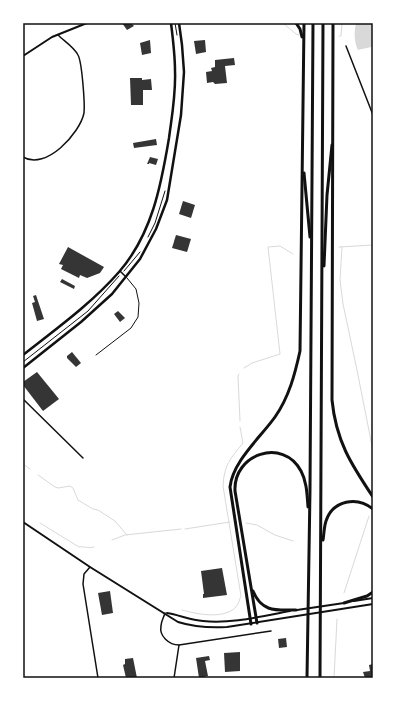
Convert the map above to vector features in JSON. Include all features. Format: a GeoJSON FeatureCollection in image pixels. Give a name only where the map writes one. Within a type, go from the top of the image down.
{"type":"FeatureCollection","features":[{"type":"Feature","properties":{"kind":"highway"},"geometry":{"type":"LineString","coordinates":[[296,23],[302,35],[304,53]]}},
{"type":"Feature","properties":{"kind":"highway"},"geometry":{"type":"LineString","coordinates":[[251,624],[231,497],[231,479],[236,468],[281,407],[291,386],[296,368],[301,338],[304,23]]}},
{"type":"Feature","properties":{"kind":"highway"},"geometry":{"type":"LineString","coordinates":[[307,678],[310,516],[314,23]]}},
{"type":"Feature","properties":{"kind":"highway"},"geometry":{"type":"LineString","coordinates":[[320,678],[322,548],[323,23]]}},
{"type":"Feature","properties":{"kind":"highway"},"geometry":{"type":"LineString","coordinates":[[333,23],[333,411],[338,434],[345,451],[354,469],[373,497]]}},
{"type":"Feature","properties":{"kind":"highway"},"geometry":{"type":"LineString","coordinates":[[322,301],[327,195],[334,123]]}},
{"type":"Feature","properties":{"kind":"highway"},"geometry":{"type":"LineString","coordinates":[[303,144],[312,251]]}},
{"type":"Feature","properties":{"kind":"highway"},"geometry":{"type":"LineString","coordinates":[[257,623],[235,491],[236,481],[243,466],[255,456],[267,453],[281,455],[291,459],[297,465],[304,478],[310,516]]}},
{"type":"Feature","properties":{"kind":"highway"},"geometry":{"type":"LineString","coordinates":[[322,548],[326,521],[338,505],[348,501],[357,501],[364,503],[373,509]]}},
{"type":"Feature","properties":{"kind":"highway"},"geometry":{"type":"LineString","coordinates":[[250,584],[256,599],[263,606],[272,610],[296,610]]}},
{"type":"Feature","properties":{"kind":"highway"},"geometry":{"type":"LineString","coordinates":[[344,603],[367,596],[373,592]]}},
{"type":"Feature","properties":{"kind":"main road"},"geometry":{"type":"LineString","coordinates":[[23,56],[58,35],[87,23]]}},
{"type":"Feature","properties":{"kind":"main road"},"geometry":{"type":"LineString","coordinates":[[23,355],[85,306],[121,272],[144,234],[162,181],[175,90],[175,59],[171,23]]}},
{"type":"Feature","properties":{"kind":"main road"},"geometry":{"type":"LineString","coordinates":[[23,368],[104,303],[138,263],[150,243],[161,216],[170,185],[181,115],[184,82],[179,23]]}},
{"type":"Feature","properties":{"kind":"main road"},"geometry":{"type":"LineString","coordinates":[[23,522],[90,567],[178,622],[202,627],[227,627],[373,604]]}},
{"type":"Feature","properties":{"kind":"main road"},"geometry":{"type":"LineString","coordinates":[[165,613],[203,621],[217,622],[373,598]]}},
{"type":"Feature","properties":{"kind":"street"},"geometry":{"type":"LineString","coordinates":[[23,157],[32,160],[38,159],[48,156],[60,148],[79,125],[84,113],[80,60],[75,50],[58,35]]}},
{"type":"Feature","properties":{"kind":"street"},"geometry":{"type":"LineString","coordinates":[[346,46],[373,115]]}},
{"type":"Feature","properties":{"kind":"street"},"geometry":{"type":"LineString","coordinates":[[121,272],[127,277]]}},
{"type":"Feature","properties":{"kind":"street"},"geometry":{"type":"LineString","coordinates":[[23,399],[83,458]]}},
{"type":"Feature","properties":{"kind":"street"},"geometry":{"type":"LineString","coordinates":[[90,567],[84,574],[83,584],[98,678]]}},
{"type":"Feature","properties":{"kind":"street"},"geometry":{"type":"LineString","coordinates":[[165,613],[161,624],[161,633],[163,637],[171,644],[178,645],[271,631]]}},
{"type":"Feature","properties":{"kind":"street"},"geometry":{"type":"LineString","coordinates":[[174,678],[178,645]]}},
{"type":"Feature","properties":{"kind":"lane"},"geometry":{"type":"LineString","coordinates":[[96,355],[131,328],[138,317],[139,304],[136,290],[127,277]]}},
{"type":"Feature","properties":{"kind":"path"},"geometry":{"type":"LineString","coordinates":[[175,23],[178,39]]}},
{"type":"Feature","properties":{"kind":"path"},"geometry":{"type":"LineString","coordinates":[[146,242],[155,222],[166,189]]}},
{"type":"Feature","properties":{"kind":"path"},"geometry":{"type":"LineString","coordinates":[[23,362],[88,311],[140,252]]}},
{"type":"Feature","properties":{"kind":"shaded area"},"geometry":{"type":"Polygon","coordinates":[[[356,23],[373,23],[373,48],[371,47],[358,50],[355,37],[356,23]]]}},
{"type":"Feature","properties":{"kind":"building"},"geometry":{"type":"Polygon","coordinates":[[[122,23],[131,23],[134,26],[127,30],[122,23]]]}},
{"type":"Feature","properties":{"kind":"building"},"geometry":{"type":"Polygon","coordinates":[[[150,40],[151,53],[142,55],[140,43],[150,40]]]}},
{"type":"Feature","properties":{"kind":"building"},"geometry":{"type":"Polygon","coordinates":[[[205,40],[206,52],[196,54],[194,41],[205,40]]]}},
{"type":"Feature","properties":{"kind":"building"},"geometry":{"type":"Polygon","coordinates":[[[234,58],[235,65],[225,66],[227,83],[207,83],[206,72],[212,71],[211,68],[215,67],[215,60],[234,58]]]}},
{"type":"Feature","properties":{"kind":"building"},"geometry":{"type":"Polygon","coordinates":[[[130,78],[142,78],[142,80],[151,79],[152,90],[143,90],[143,105],[131,105],[130,78]]]}},
{"type":"Feature","properties":{"kind":"building"},"geometry":{"type":"Polygon","coordinates":[[[156,139],[157,145],[134,148],[133,143],[156,139]]]}},
{"type":"Feature","properties":{"kind":"building"},"geometry":{"type":"Polygon","coordinates":[[[150,157],[158,159],[156,165],[149,163],[147,164],[150,157]]]}},
{"type":"Feature","properties":{"kind":"building"},"geometry":{"type":"Polygon","coordinates":[[[183,201],[195,205],[191,218],[179,214],[183,201]]]}},
{"type":"Feature","properties":{"kind":"building"},"geometry":{"type":"Polygon","coordinates":[[[176,235],[191,239],[187,252],[172,248],[176,235]]]}},
{"type":"Feature","properties":{"kind":"building"},"geometry":{"type":"Polygon","coordinates":[[[68,247],[104,267],[100,273],[87,278],[80,275],[79,278],[61,269],[63,265],[59,264],[68,247]]]}},
{"type":"Feature","properties":{"kind":"building"},"geometry":{"type":"Polygon","coordinates":[[[62,279],[75,286],[74,289],[60,282],[62,279]]]}},
{"type":"Feature","properties":{"kind":"building"},"geometry":{"type":"Polygon","coordinates":[[[36,295],[44,319],[37,321],[32,303],[35,302],[33,296],[36,295]]]}},
{"type":"Feature","properties":{"kind":"building"},"geometry":{"type":"Polygon","coordinates":[[[118,311],[125,318],[120,322],[114,314],[118,311]]]}},
{"type":"Feature","properties":{"kind":"building"},"geometry":{"type":"Polygon","coordinates":[[[72,352],[81,363],[76,367],[67,358],[67,356],[72,352]]]}},
{"type":"Feature","properties":{"kind":"building"},"geometry":{"type":"Polygon","coordinates":[[[37,372],[59,399],[43,411],[23,385],[23,382],[37,372]]]}},
{"type":"Feature","properties":{"kind":"building"},"geometry":{"type":"Polygon","coordinates":[[[222,568],[227,595],[203,598],[204,594],[201,571],[222,568]]]}},
{"type":"Feature","properties":{"kind":"building"},"geometry":{"type":"Polygon","coordinates":[[[110,591],[113,613],[102,615],[98,593],[110,591]]]}},
{"type":"Feature","properties":{"kind":"building"},"geometry":{"type":"Polygon","coordinates":[[[286,638],[287,647],[279,648],[278,639],[286,638]]]}},
{"type":"Feature","properties":{"kind":"building"},"geometry":{"type":"Polygon","coordinates":[[[240,652],[240,671],[225,672],[224,653],[240,652]]]}},
{"type":"Feature","properties":{"kind":"building"},"geometry":{"type":"Polygon","coordinates":[[[209,656],[210,660],[205,661],[208,676],[199,678],[196,658],[209,656]]]}},
{"type":"Feature","properties":{"kind":"building"},"geometry":{"type":"Polygon","coordinates":[[[133,658],[137,678],[126,678],[123,665],[125,664],[125,659],[133,658]]]}},
{"type":"Feature","properties":{"kind":"building"},"geometry":{"type":"Polygon","coordinates":[[[373,664],[373,678],[365,678],[363,672],[370,671],[369,665],[373,664]]]}},
{"type":"Feature","properties":{"kind":"waterway"},"geometry":{"type":"LineString","coordinates":[[283,23],[299,35]]}},
{"type":"Feature","properties":{"kind":"waterway"},"geometry":{"type":"LineString","coordinates":[[339,36],[341,36],[342,23]]}},
{"type":"Feature","properties":{"kind":"waterway"},"geometry":{"type":"LineString","coordinates":[[339,247],[373,245]]}},
{"type":"Feature","properties":{"kind":"waterway"},"geometry":{"type":"LineString","coordinates":[[244,368],[252,363],[280,354],[268,247],[280,246],[293,254]]}},
{"type":"Feature","properties":{"kind":"waterway"},"geometry":{"type":"LineString","coordinates":[[342,247],[340,280],[343,304],[373,451]]}},
{"type":"Feature","properties":{"kind":"waterway"},"geometry":{"type":"LineString","coordinates":[[239,374],[240,421]]}},
{"type":"Feature","properties":{"kind":"waterway"},"geometry":{"type":"LineString","coordinates":[[182,610],[212,615],[227,613],[238,604],[241,596],[223,486],[226,467],[243,443],[240,427]]}},
{"type":"Feature","properties":{"kind":"waterway"},"geometry":{"type":"LineString","coordinates":[[23,464],[30,469]]}},
{"type":"Feature","properties":{"kind":"waterway"},"geometry":{"type":"LineString","coordinates":[[38,475],[55,487],[70,486],[73,488],[78,500],[115,521],[127,535]]}},
{"type":"Feature","properties":{"kind":"waterway"},"geometry":{"type":"LineString","coordinates":[[344,593],[369,516]]}},
{"type":"Feature","properties":{"kind":"waterway"},"geometry":{"type":"LineString","coordinates":[[185,529],[230,522]]}},
{"type":"Feature","properties":{"kind":"waterway"},"geometry":{"type":"LineString","coordinates":[[40,523],[79,547],[94,547]]}},
{"type":"Feature","properties":{"kind":"waterway"},"geometry":{"type":"LineString","coordinates":[[246,523],[257,525],[275,535],[293,541]]}},
{"type":"Feature","properties":{"kind":"waterway"},"geometry":{"type":"LineString","coordinates":[[112,540],[125,535],[181,529]]}},
{"type":"Feature","properties":{"kind":"waterway"},"geometry":{"type":"LineString","coordinates":[[334,678],[337,619]]}}]}
